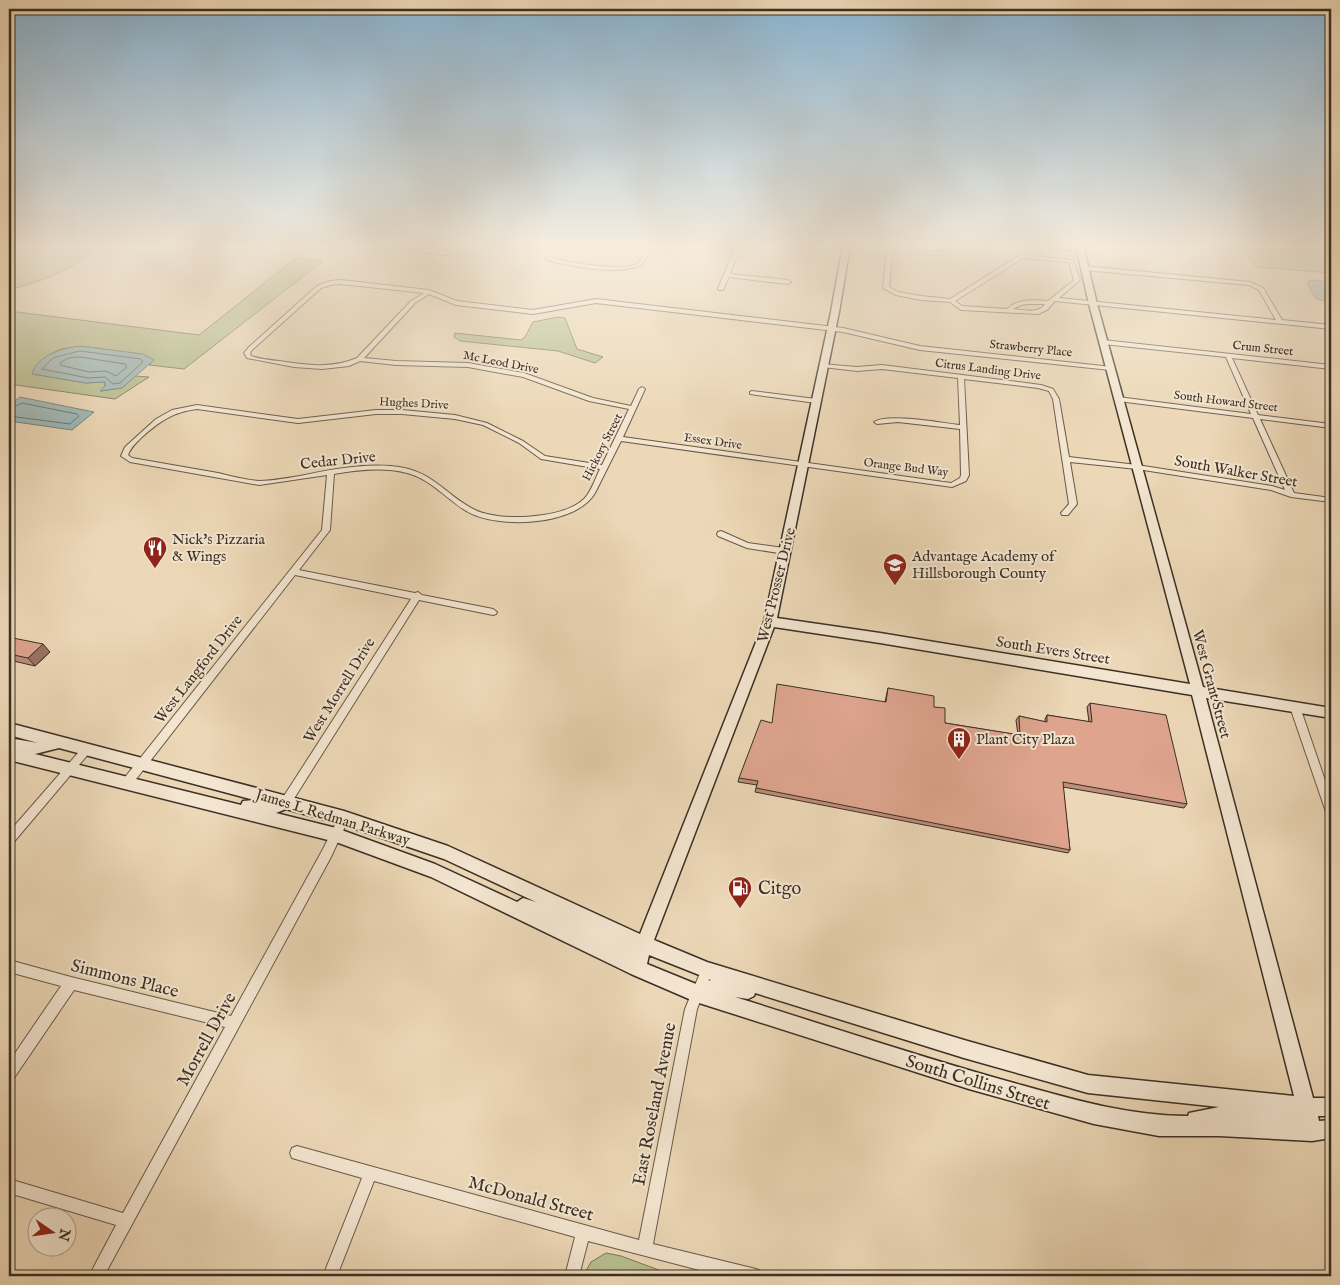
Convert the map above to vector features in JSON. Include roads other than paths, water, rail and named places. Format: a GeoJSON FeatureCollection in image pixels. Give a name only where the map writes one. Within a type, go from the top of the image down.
{"type":"FeatureCollection","features":[{"type":"Feature","properties":{"kind":"street","name":"Strawberry Place"},"geometry":{"type":"LineString","coordinates":[[300,305],[250,348],[247,353],[249,357],[313,366],[345,365],[359,359]]}},
{"type":"Feature","properties":{"kind":"street"},"geometry":{"type":"LineString","coordinates":[[359,359],[410,305]]}},
{"type":"Feature","properties":{"kind":"street","name":"Strawberry Place"},"geometry":{"type":"LineString","coordinates":[[473,305],[533,312],[577,305]]}},
{"type":"Feature","properties":{"kind":"street","name":"Strawberry Place"},"geometry":{"type":"LineString","coordinates":[[622,305],[831,329],[920,348],[1110,368]]}},
{"type":"Feature","properties":{"kind":"street","name":"West Prosser Drive"},"geometry":{"type":"LineString","coordinates":[[637,968],[644,944],[770,622],[836,305]]}},
{"type":"Feature","properties":{"kind":"street"},"geometry":{"type":"LineString","coordinates":[[957,305],[961,308],[987,311],[1038,312],[1045,309],[1048,305]]}},
{"type":"Feature","properties":{"kind":"street"},"geometry":{"type":"LineString","coordinates":[[1010,310],[1015,305]]}},
{"type":"Feature","properties":{"kind":"street","name":"West Grant Street"},"geometry":{"type":"LineString","coordinates":[[1093,305],[1198,691],[1312,1131]]}},
{"type":"Feature","properties":{"kind":"street"},"geometry":{"type":"LineString","coordinates":[[1103,305],[1331,327]]}},
{"type":"Feature","properties":{"kind":"street"},"geometry":{"type":"LineString","coordinates":[[1270,305],[1280,322]]}},
{"type":"Feature","properties":{"kind":"street","name":"Crum Street"},"geometry":{"type":"LineString","coordinates":[[1103,342],[1331,367]]}},
{"type":"Feature","properties":{"kind":"street"},"geometry":{"type":"LineString","coordinates":[[1228,356],[1291,495]]}},
{"type":"Feature","properties":{"kind":"street","name":"Mc Leod Drive"},"geometry":{"type":"LineString","coordinates":[[359,359],[396,363],[468,366],[496,370],[533,378],[591,400],[634,408]]}},
{"type":"Feature","properties":{"kind":"street","name":"Citrus Landing Drive"},"geometry":{"type":"LineString","coordinates":[[824,365],[858,369],[882,367],[1039,386],[1051,390],[1056,399],[1074,504],[1064,513]]}},
{"type":"Feature","properties":{"kind":"street","name":"Orange Bud Way"},"geometry":{"type":"LineString","coordinates":[[803,465],[952,485],[965,475],[961,377]]}},
{"type":"Feature","properties":{"kind":"street","name":"Hickory Street"},"geometry":{"type":"LineString","coordinates":[[574,509],[587,501],[620,439],[642,389]]}},
{"type":"Feature","properties":{"kind":"street"},"geometry":{"type":"LineString","coordinates":[[752,393],[816,401]]}},
{"type":"Feature","properties":{"kind":"street","name":"South Howard Street"},"geometry":{"type":"LineString","coordinates":[[1118,399],[1331,426]]}},
{"type":"Feature","properties":{"kind":"street","name":"Hughes Drive"},"geometry":{"type":"LineString","coordinates":[[124,456],[126,448],[168,412],[182,408],[197,407],[298,422],[376,412],[411,412],[455,417],[485,424],[521,442],[543,458],[605,468]]}},
{"type":"Feature","properties":{"kind":"street"},"geometry":{"type":"LineString","coordinates":[[877,422],[898,420],[962,427]]}},
{"type":"Feature","properties":{"kind":"street","name":"Essex Drive"},"geometry":{"type":"LineString","coordinates":[[620,439],[803,465]]}},
{"type":"Feature","properties":{"kind":"street","name":"Cedar Drive"},"geometry":{"type":"LineString","coordinates":[[124,456],[130,460],[259,483],[277,482],[331,472],[374,468],[409,471],[434,481],[462,504],[481,515],[516,520],[556,516],[574,509]]}},
{"type":"Feature","properties":{"kind":"street","name":"South Walker Street"},"geometry":{"type":"LineString","coordinates":[[1066,459],[1272,488],[1291,495],[1331,500]]}},
{"type":"Feature","properties":{"kind":"street","name":"West Langford Drive"},"geometry":{"type":"LineString","coordinates":[[126,784],[326,530],[331,472]]}},
{"type":"Feature","properties":{"kind":"street"},"geometry":{"type":"LineString","coordinates":[[721,534],[747,545],[785,552]]}},
{"type":"Feature","properties":{"kind":"street"},"geometry":{"type":"LineString","coordinates":[[293,572],[418,595],[493,612]]}},
{"type":"Feature","properties":{"kind":"street","name":"West Morrell Drive"},"geometry":{"type":"LineString","coordinates":[[286,802],[418,595]]}},
{"type":"Feature","properties":{"kind":"street","name":"South Evers Street"},"geometry":{"type":"LineString","coordinates":[[770,622],[880,638],[1331,713]]}},
{"type":"Feature","properties":{"kind":"street"},"geometry":{"type":"LineString","coordinates":[[1295,707],[1331,812]]}},
{"type":"Feature","properties":{"kind":"street","name":"James L Redman Parkway"},"geometry":{"type":"LineString","coordinates":[[9,729],[143,763],[344,818],[461,859],[644,944]]}},
{"type":"Feature","properties":{"kind":"street"},"geometry":{"type":"LineString","coordinates":[[9,733],[29,734]]}},
{"type":"Feature","properties":{"kind":"street"},"geometry":{"type":"LineString","coordinates":[[9,744],[35,750],[46,748],[59,742]]}},
{"type":"Feature","properties":{"kind":"street"},"geometry":{"type":"LineString","coordinates":[[9,840],[88,749]]}},
{"type":"Feature","properties":{"kind":"street","name":"James L Redman Parkway"},"geometry":{"type":"LineString","coordinates":[[9,754],[336,835],[435,871],[637,968]]}},
{"type":"Feature","properties":{"kind":"street"},"geometry":{"type":"LineString","coordinates":[[189,800],[234,802],[264,809],[276,808],[286,802]]}},
{"type":"Feature","properties":{"kind":"street","name":"Morrell Drive"},"geometry":{"type":"LineString","coordinates":[[96,1276],[344,818]]}},
{"type":"Feature","properties":{"kind":"street"},"geometry":{"type":"LineString","coordinates":[[336,835],[354,830],[374,834],[417,850],[461,859]]}},
{"type":"Feature","properties":{"kind":"street"},"geometry":{"type":"LineString","coordinates":[[488,896],[547,913],[626,948],[644,944]]}},
{"type":"Feature","properties":{"kind":"street","name":"South Collins Street"},"geometry":{"type":"LineString","coordinates":[[644,944],[707,970],[964,1049],[1088,1084],[1306,1107],[1331,1107]]}},
{"type":"Feature","properties":{"kind":"street","name":"Simmons Place"},"geometry":{"type":"LineString","coordinates":[[9,966],[71,984],[234,1023]]}},
{"type":"Feature","properties":{"kind":"street","name":"South Collins Street"},"geometry":{"type":"LineString","coordinates":[[637,968],[696,994],[969,1080],[1094,1115],[1159,1126],[1219,1126],[1312,1131],[1331,1129]]}},
{"type":"Feature","properties":{"kind":"street","name":"East Roseland Avenue"},"geometry":{"type":"LineString","coordinates":[[645,1249],[691,1010],[707,970]]}},
{"type":"Feature","properties":{"kind":"street"},"geometry":{"type":"LineString","coordinates":[[9,1073],[71,984]]}},
{"type":"Feature","properties":{"kind":"street"},"geometry":{"type":"LineString","coordinates":[[696,994],[720,986],[740,987],[775,998],[846,1012]]}},
{"type":"Feature","properties":{"kind":"street"},"geometry":{"type":"LineString","coordinates":[[1159,1126],[1223,1116],[1289,1113],[1306,1107]]}},
{"type":"Feature","properties":{"kind":"street","name":"McDonald Street"},"geometry":{"type":"LineString","coordinates":[[297,1153],[645,1249],[715,1271],[756,1276]]}},
{"type":"Feature","properties":{"kind":"street"},"geometry":{"type":"LineString","coordinates":[[330,1276],[370,1174]]}},
{"type":"Feature","properties":{"kind":"street"},"geometry":{"type":"LineString","coordinates":[[9,1186],[126,1221]]}},
{"type":"Feature","properties":{"kind":"street"},"geometry":{"type":"LineString","coordinates":[[572,1276],[583,1232]]}},
{"type":"Feature","properties":{"kind":"water"},"geometry":{"type":"Polygon","coordinates":[[[80,346],[143,354],[154,360],[122,388],[100,391],[105,386],[105,382],[86,383],[32,374],[35,367],[45,357],[59,351],[80,346]]]}},
{"type":"Feature","properties":{"kind":"water"},"geometry":{"type":"Polygon","coordinates":[[[20,397],[94,412],[72,430],[9,421],[9,405],[20,397]]]}},
{"type":"Feature","properties":{"kind":"place","name":"Nick's Pizzaria & Wings"},"geometry":{"type":"Point","coordinates":[155,569]}},
{"type":"Feature","properties":{"kind":"place","name":"Advantage Academy of Hillsborough County"},"geometry":{"type":"Point","coordinates":[895,586]}},
{"type":"Feature","properties":{"kind":"place","name":"Plant City Plaza"},"geometry":{"type":"Point","coordinates":[959,760]}},
{"type":"Feature","properties":{"kind":"place","name":"Citgo"},"geometry":{"type":"Point","coordinates":[740,909]}}]}
